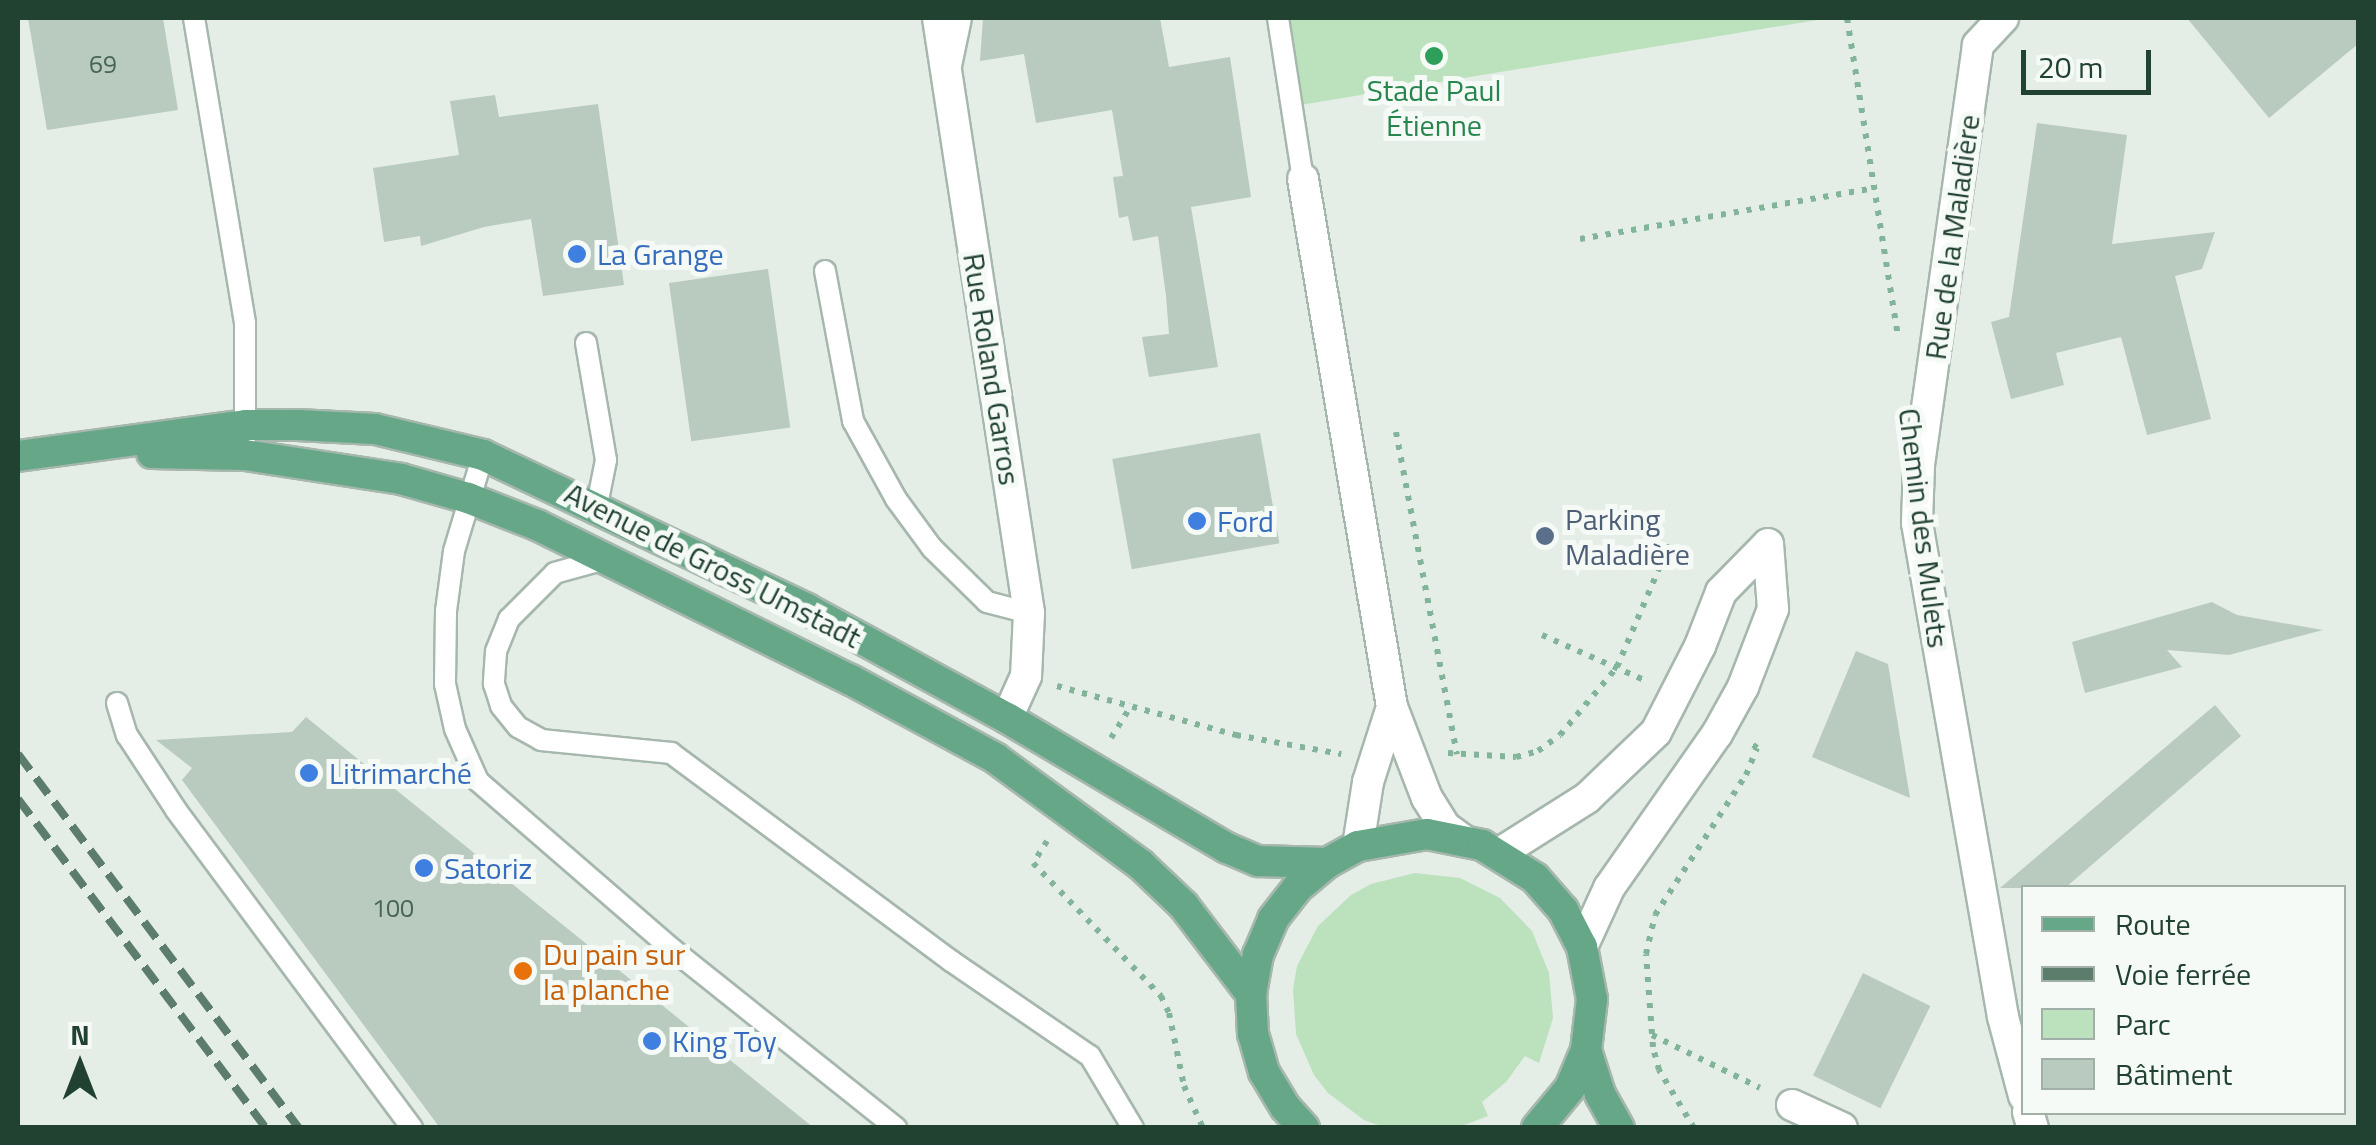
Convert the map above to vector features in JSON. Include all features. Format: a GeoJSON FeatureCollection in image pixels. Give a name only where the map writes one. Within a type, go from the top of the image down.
{"type":"FeatureCollection","features":[{"type":"Feature","properties":{"kind":"main road","name":"Avenue de Gross Umstadt"},"geometry":{"type":"LineString","coordinates":[[18,453],[375,429],[483,455],[807,609],[1006,718],[1227,848],[1258,861],[1327,863]]}},
{"type":"Feature","properties":{"kind":"main road","name":"Avenue de Gross Umstadt"},"geometry":{"type":"LineString","coordinates":[[245,440],[468,498],[537,525],[851,680],[995,758],[1141,865],[1184,906],[1250,994]]}},
{"type":"Feature","properties":{"kind":"main road"},"geometry":{"type":"LineString","coordinates":[[1291,1121],[1264,1072],[1252,1034],[1250,994],[1258,955],[1273,919],[1297,888],[1327,863],[1358,846],[1428,834],[1463,840],[1500,853],[1535,878],[1563,910],[1582,947],[1592,999],[1586,1050],[1570,1088],[1537,1128]]}},
{"type":"Feature","properties":{"kind":"main road"},"geometry":{"type":"LineString","coordinates":[[1586,1050],[1600,1094],[1620,1128]]}},
{"type":"Feature","properties":{"kind":"street","name":"Rue Roland Garros"},"geometry":{"type":"LineString","coordinates":[[938,18],[1029,613],[1026,676],[1006,718]]}},
{"type":"Feature","properties":{"kind":"street","name":"Rue de la Maladière"},"geometry":{"type":"LineString","coordinates":[[1919,465],[1978,44],[2003,18]]}},
{"type":"Feature","properties":{"kind":"street"},"geometry":{"type":"LineString","coordinates":[[1303,179],[1392,706],[1427,798],[1445,827],[1463,840]]}},
{"type":"Feature","properties":{"kind":"street","name":"Chemin des Mulets"},"geometry":{"type":"LineString","coordinates":[[1919,465],[1918,523],[1924,561],[2003,1016],[2021,1085]]}},
{"type":"Feature","properties":{"kind":"street"},"geometry":{"type":"LineString","coordinates":[[1500,853],[1586,798],[1656,732],[1700,646],[1721,592],[1768,544],[1772,608],[1742,687],[1717,734],[1610,888],[1582,947]]}},
{"type":"Feature","properties":{"kind":"street"},"geometry":{"type":"LineString","coordinates":[[1358,846],[1368,782],[1392,706]]}},
{"type":"Feature","properties":{"kind":"street"},"geometry":{"type":"LineString","coordinates":[[1792,1104],[1842,1128]]}},
{"type":"Feature","properties":{"kind":"lane"},"geometry":{"type":"LineString","coordinates":[[194,18],[245,323],[245,440]]}},
{"type":"Feature","properties":{"kind":"lane"},"geometry":{"type":"LineString","coordinates":[[948,82],[960,18]]}},
{"type":"Feature","properties":{"kind":"lane"},"geometry":{"type":"LineString","coordinates":[[1278,18],[1303,179]]}},
{"type":"Feature","properties":{"kind":"lane"},"geometry":{"type":"LineString","coordinates":[[824,272],[853,421],[896,499],[932,548],[987,602],[1029,613]]}},
{"type":"Feature","properties":{"kind":"lane"},"geometry":{"type":"LineString","coordinates":[[586,343],[606,460],[597,506]]}},
{"type":"Feature","properties":{"kind":"lane"},"geometry":{"type":"LineString","coordinates":[[483,455],[454,550],[446,684],[454,729],[478,781],[672,948],[896,1128]]}},
{"type":"Feature","properties":{"kind":"lane"},"geometry":{"type":"LineString","coordinates":[[604,559],[555,574],[509,618],[496,652],[494,684],[501,706],[518,727],[542,740],[671,753],[951,961],[1090,1056],[1131,1123]]}},
{"type":"Feature","properties":{"kind":"lane"},"geometry":{"type":"LineString","coordinates":[[117,703],[127,735],[176,810],[412,1128]]}},
{"type":"Feature","properties":{"kind":"path"},"geometry":{"type":"LineString","coordinates":[[1847,18],[1900,346]]}},
{"type":"Feature","properties":{"kind":"path"},"geometry":{"type":"LineString","coordinates":[[1580,238],[1874,188]]}},
{"type":"Feature","properties":{"kind":"path"},"geometry":{"type":"LineString","coordinates":[[1396,432],[1457,755]]}},
{"type":"Feature","properties":{"kind":"path"},"geometry":{"type":"LineString","coordinates":[[1447,753],[1516,758],[1538,751],[1578,718],[1617,666],[1670,545]]}},
{"type":"Feature","properties":{"kind":"path"},"geometry":{"type":"LineString","coordinates":[[1542,635],[1654,684]]}},
{"type":"Feature","properties":{"kind":"path"},"geometry":{"type":"LineString","coordinates":[[1026,676],[1236,734],[1348,755]]}},
{"type":"Feature","properties":{"kind":"path"},"geometry":{"type":"LineString","coordinates":[[1106,747],[1132,705]]}},
{"type":"Feature","properties":{"kind":"path"},"geometry":{"type":"LineString","coordinates":[[1694,1128],[1659,1070],[1652,1035],[1646,954],[1655,915],[1746,774],[1757,748],[1746,739]]}},
{"type":"Feature","properties":{"kind":"path"},"geometry":{"type":"LineString","coordinates":[[1053,831],[1033,863],[1160,996],[1169,1013],[1184,1086],[1203,1128]]}},
{"type":"Feature","properties":{"kind":"path"},"geometry":{"type":"LineString","coordinates":[[1652,1035],[1792,1104]]}},
{"type":"Feature","properties":{"kind":"green space","name":"Stade Paul Étienne"},"geometry":{"type":"Polygon","coordinates":[[[1269,18],[1829,18],[1282,108],[1269,18]]]}},
{"type":"Feature","properties":{"kind":"green space"},"geometry":{"type":"Polygon","coordinates":[[[1415,873],[1460,878],[1500,898],[1532,931],[1549,973],[1553,1018],[1539,1063],[1525,1056],[1506,1082],[1482,1102],[1488,1116],[1459,1127],[1384,1127],[1364,1120],[1328,1093],[1314,1075],[1296,1034],[1293,989],[1297,966],[1318,926],[1351,895],[1371,884],[1415,873]]]}},
{"type":"Feature","properties":{"kind":"building"},"geometry":{"type":"Polygon","coordinates":[[[28,18],[163,18],[178,110],[47,130],[28,18]]]}},
{"type":"Feature","properties":{"kind":"building"},"geometry":{"type":"Polygon","coordinates":[[[983,18],[1160,18],[1169,67],[1230,57],[1251,197],[1191,207],[1218,367],[1149,377],[1142,337],[1169,334],[1158,236],[1133,241],[1128,216],[1119,218],[1113,177],[1123,176],[1112,110],[1036,123],[1024,54],[980,61],[983,18]]]}},
{"type":"Feature","properties":{"kind":"building"},"geometry":{"type":"Polygon","coordinates":[[[2187,18],[2358,18],[2358,44],[2269,118],[2187,18]]]}},
{"type":"Feature","properties":{"kind":"building"},"geometry":{"type":"Polygon","coordinates":[[[495,95],[499,117],[598,104],[624,285],[543,296],[531,219],[484,227],[421,246],[420,236],[384,242],[373,168],[459,155],[450,101],[495,95]]]}},
{"type":"Feature","properties":{"kind":"building"},"geometry":{"type":"Polygon","coordinates":[[[2037,123],[2127,135],[2112,244],[2215,232],[2202,269],[2175,276],[2211,419],[2147,435],[2121,337],[2056,353],[2064,385],[2011,399],[1991,322],[2009,317],[2037,123]]]}},
{"type":"Feature","properties":{"kind":"building"},"geometry":{"type":"Polygon","coordinates":[[[768,269],[790,427],[691,441],[669,283],[768,269]]]}},
{"type":"Feature","properties":{"kind":"building"},"geometry":{"type":"Polygon","coordinates":[[[1260,433],[1279,543],[1132,569],[1112,459],[1260,433]]]}},
{"type":"Feature","properties":{"kind":"building"},"geometry":{"type":"Polygon","coordinates":[[[2212,602],[2237,615],[2323,630],[2229,655],[2167,650],[2182,667],[2085,693],[2072,642],[2212,602]]]}},
{"type":"Feature","properties":{"kind":"building"},"geometry":{"type":"Polygon","coordinates":[[[1856,651],[1888,664],[1910,798],[1812,757],[1856,651]]]}},
{"type":"Feature","properties":{"kind":"building"},"geometry":{"type":"Polygon","coordinates":[[[2215,705],[2241,736],[2068,885],[2000,888],[2215,705]]]}},
{"type":"Feature","properties":{"kind":"building"},"geometry":{"type":"Polygon","coordinates":[[[306,717],[814,1128],[440,1128],[182,780],[192,768],[156,740],[292,732],[306,717]]]}},
{"type":"Feature","properties":{"kind":"building"},"geometry":{"type":"Polygon","coordinates":[[[1863,973],[1930,1006],[1880,1108],[1813,1075],[1863,973]]]}},
{"type":"Feature","properties":{"kind":"railway"},"geometry":{"type":"LineString","coordinates":[[18,754],[299,1128]]}},
{"type":"Feature","properties":{"kind":"railway"},"geometry":{"type":"LineString","coordinates":[[18,799],[266,1128]]}},
{"type":"Feature","properties":{"kind":"place","name":"Stade Paul Étienne"},"geometry":{"type":"Point","coordinates":[1434,56]}},
{"type":"Feature","properties":{"kind":"place","name":"La Grange"},"geometry":{"type":"Point","coordinates":[577,254]}},
{"type":"Feature","properties":{"kind":"place","name":"Ford"},"geometry":{"type":"Point","coordinates":[1197,521]}},
{"type":"Feature","properties":{"kind":"place","name":"Parking Maladière"},"geometry":{"type":"Point","coordinates":[1545,536]}},
{"type":"Feature","properties":{"kind":"place","name":"Litrimarché"},"geometry":{"type":"Point","coordinates":[309,773]}},
{"type":"Feature","properties":{"kind":"place","name":"Satoriz"},"geometry":{"type":"Point","coordinates":[424,868]}},
{"type":"Feature","properties":{"kind":"place","name":"Du pain sur la planche"},"geometry":{"type":"Point","coordinates":[523,971]}},
{"type":"Feature","properties":{"kind":"place","name":"King Toy"},"geometry":{"type":"Point","coordinates":[652,1041]}}]}
